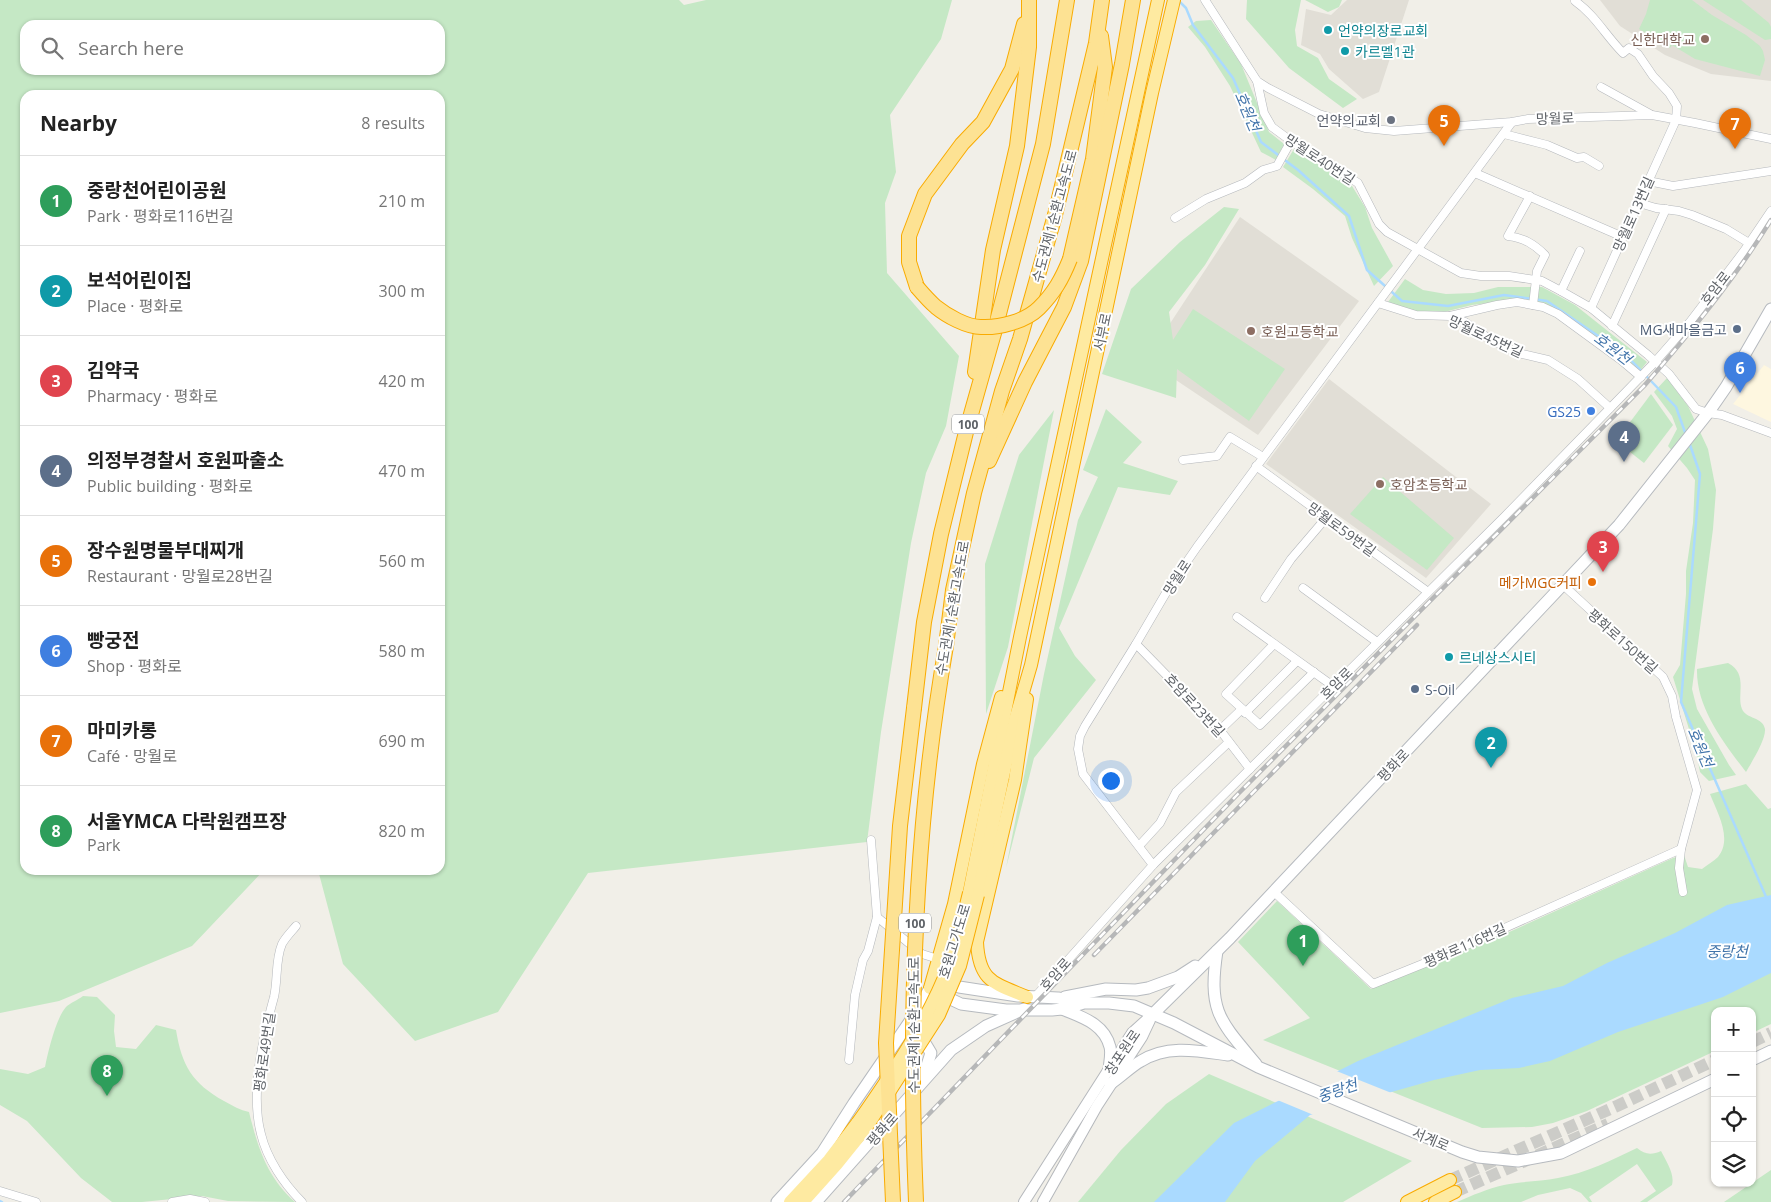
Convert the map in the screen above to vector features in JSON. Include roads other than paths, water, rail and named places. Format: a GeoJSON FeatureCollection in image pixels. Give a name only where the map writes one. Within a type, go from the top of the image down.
{"type":"FeatureCollection","features":[{"type":"Feature","properties":{"kind":"highway","name":"수도권제1순환고속도로"},"geometry":{"type":"LineString","coordinates":[[893,1202],[886,1043],[900,826],[927,604],[941,534],[966,432],[1043,144],[1067,0]]}},
{"type":"Feature","properties":{"kind":"highway","name":"수도권제1순환고속도로"},"geometry":{"type":"LineString","coordinates":[[916,1202],[912,1015],[914,934],[931,746],[953,590],[974,494],[1002,391],[1020,339],[1056,215],[1096,43],[1102,0]]}},
{"type":"Feature","properties":{"kind":"highway"},"geometry":{"type":"LineString","coordinates":[[974,494],[1025,382],[1064,307],[1081,261],[1114,106],[1133,0]]}},
{"type":"Feature","properties":{"kind":"highway","name":"서부로"},"geometry":{"type":"LineString","coordinates":[[1020,637],[1158,0]]}},
{"type":"Feature","properties":{"kind":"highway","name":"서부로"},"geometry":{"type":"LineString","coordinates":[[1031,665],[1152,93],[1174,0]]}},
{"type":"Feature","properties":{"kind":"highway"},"geometry":{"type":"LineString","coordinates":[[1029,3],[1026,33],[1012,69],[983,122],[962,144],[925,194],[909,236],[909,262],[917,287],[937,308],[960,322],[980,328],[1000,326],[1020,320],[1038,310],[1058,286],[1070,259],[1093,159],[1105,67],[1099,17]]}},
{"type":"Feature","properties":{"kind":"highway"},"geometry":{"type":"LineString","coordinates":[[966,432],[994,250],[1017,146],[1030,46],[1026,33]]}},
{"type":"Feature","properties":{"kind":"highway"},"geometry":{"type":"LineString","coordinates":[[930,988],[954,904],[984,764],[1004,685],[1020,637]]}},
{"type":"Feature","properties":{"kind":"highway","name":"호원고가도로"},"geometry":{"type":"LineString","coordinates":[[973,894],[1020,637]]}},
{"type":"Feature","properties":{"kind":"highway"},"geometry":{"type":"LineString","coordinates":[[1028,1001],[994,983],[987,977],[978,957],[977,942],[1015,780],[1031,665]]}},
{"type":"Feature","properties":{"kind":"highway","name":"호원고가도로"},"geometry":{"type":"LineString","coordinates":[[803,1202],[837,1164],[896,1068],[939,990],[951,961],[973,894],[1015,720],[1031,665]]}},
{"type":"Feature","properties":{"kind":"highway"},"geometry":{"type":"LineString","coordinates":[[946,930],[948,938],[953,942],[970,945],[977,942]]}},
{"type":"Feature","properties":{"kind":"highway","name":"호원고가도로"},"geometry":{"type":"LineString","coordinates":[[790,1202],[862,1125]]}},
{"type":"Feature","properties":{"kind":"highway"},"geometry":{"type":"LineString","coordinates":[[1407,1202],[1452,1186],[1435,1202]]}},
{"type":"Feature","properties":{"kind":"main road"},"geometry":{"type":"LineString","coordinates":[[1708,413],[1726,387],[1771,310]]}},
{"type":"Feature","properties":{"kind":"main road","name":"평화로"},"geometry":{"type":"LineString","coordinates":[[930,988],[949,984],[1011,995],[1028,1001],[1060,1004],[1109,1003],[1134,1006],[1154,1014],[1339,824],[1457,695],[1619,525],[1708,413]]}},
{"type":"Feature","properties":{"kind":"main road"},"geometry":{"type":"LineString","coordinates":[[1060,1004],[1106,989],[1136,990],[1178,978],[1217,951]]}},
{"type":"Feature","properties":{"kind":"main road"},"geometry":{"type":"LineString","coordinates":[[1217,951],[1213,984],[1215,1002],[1221,1019],[1258,1067]]}},
{"type":"Feature","properties":{"kind":"main road"},"geometry":{"type":"LineString","coordinates":[[778,1202],[822,1153],[919,1008],[930,988]]}},
{"type":"Feature","properties":{"kind":"main road","name":"평화로"},"geometry":{"type":"LineString","coordinates":[[930,988],[955,1002],[1006,1010],[1028,1001],[1060,1004]]}},
{"type":"Feature","properties":{"kind":"main road"},"geometry":{"type":"LineString","coordinates":[[1006,1010],[999,1007],[995,1002],[996,998],[1011,995]]}},
{"type":"Feature","properties":{"kind":"main road","name":"평화로"},"geometry":{"type":"LineString","coordinates":[[816,1202],[951,1050],[1028,1001]]}},
{"type":"Feature","properties":{"kind":"main road"},"geometry":{"type":"LineString","coordinates":[[1060,1004],[1093,1022],[1102,1031],[1110,1047],[1109,1071]]}},
{"type":"Feature","properties":{"kind":"main road","name":"서계로"},"geometry":{"type":"LineString","coordinates":[[1154,1014],[1258,1067],[1478,1157],[1518,1161],[1561,1153],[1711,1081]]}},
{"type":"Feature","properties":{"kind":"main road"},"geometry":{"type":"LineString","coordinates":[[881,1064],[895,1056],[912,1038],[925,1043],[931,1053],[919,1087]]}},
{"type":"Feature","properties":{"kind":"main road"},"geometry":{"type":"LineString","coordinates":[[1110,1084],[1141,1061],[1163,1051],[1180,1049],[1238,1057]]}},
{"type":"Feature","properties":{"kind":"main road"},"geometry":{"type":"LineString","coordinates":[[1756,1058],[1771,1051]]}},
{"type":"Feature","properties":{"kind":"street"},"geometry":{"type":"LineString","coordinates":[[1205,0],[1257,81]]}},
{"type":"Feature","properties":{"kind":"street"},"geometry":{"type":"LineString","coordinates":[[1575,1],[1586,9],[1610,40],[1623,53],[1630,48],[1638,54],[1677,106],[1676,120]]}},
{"type":"Feature","properties":{"kind":"street","name":"망월로"},"geometry":{"type":"LineString","coordinates":[[1257,81],[1319,114],[1365,128],[1394,131],[1512,122],[1528,119],[1652,115],[1771,139]]}},
{"type":"Feature","properties":{"kind":"street","name":"망월로40번길"},"geometry":{"type":"LineString","coordinates":[[1257,81],[1260,101],[1272,127],[1291,142],[1354,179],[1362,189],[1382,228],[1387,232],[1461,273],[1481,276],[1509,276],[1542,281],[1561,291],[1591,308],[1669,374],[1696,409],[1708,413]]}},
{"type":"Feature","properties":{"kind":"street"},"geometry":{"type":"LineString","coordinates":[[1601,87],[1652,115]]}},
{"type":"Feature","properties":{"kind":"street","name":"망월로13번길"},"geometry":{"type":"LineString","coordinates":[[1591,308],[1676,120]]}},
{"type":"Feature","properties":{"kind":"street"},"geometry":{"type":"LineString","coordinates":[[1418,248],[1512,122]]}},
{"type":"Feature","properties":{"kind":"street"},"geometry":{"type":"LineString","coordinates":[[1504,134],[1547,145],[1577,158],[1584,157],[1600,166]]}},
{"type":"Feature","properties":{"kind":"street"},"geometry":{"type":"LineString","coordinates":[[1175,218],[1212,196],[1245,183],[1263,170],[1277,166],[1291,142]]}},
{"type":"Feature","properties":{"kind":"street"},"geometry":{"type":"LineString","coordinates":[[1648,181],[1673,186],[1771,171]]}},
{"type":"Feature","properties":{"kind":"street"},"geometry":{"type":"LineString","coordinates":[[1475,173],[1623,237]]}},
{"type":"Feature","properties":{"kind":"street"},"geometry":{"type":"LineString","coordinates":[[1530,196],[1508,236],[1519,237],[1535,245],[1545,255],[1537,271],[1533,305]]}},
{"type":"Feature","properties":{"kind":"street"},"geometry":{"type":"LineString","coordinates":[[1638,203],[1692,215],[1726,229],[1749,243]]}},
{"type":"Feature","properties":{"kind":"street"},"geometry":{"type":"LineString","coordinates":[[1612,326],[1666,209]]}},
{"type":"Feature","properties":{"kind":"street","name":"호암로"},"geometry":{"type":"LineString","coordinates":[[1028,1001],[1153,865],[1504,517],[1642,376],[1690,322],[1771,211]]}},
{"type":"Feature","properties":{"kind":"street","name":"망월로"},"geometry":{"type":"LineString","coordinates":[[1153,865],[1084,774],[1078,749],[1080,736],[1170,586],[1256,466],[1418,248]]}},
{"type":"Feature","properties":{"kind":"street"},"geometry":{"type":"LineString","coordinates":[[1561,291],[1580,251]]}},
{"type":"Feature","properties":{"kind":"street"},"geometry":{"type":"LineString","coordinates":[[1450,316],[1517,302],[1543,307],[1558,314],[1642,376]]}},
{"type":"Feature","properties":{"kind":"street","name":"망월로45번길"},"geometry":{"type":"LineString","coordinates":[[1378,303],[1416,315],[1450,316],[1518,353],[1548,360],[1578,379],[1610,408]]}},
{"type":"Feature","properties":{"kind":"street"},"geometry":{"type":"LineString","coordinates":[[1708,413],[1722,415],[1771,433]]}},
{"type":"Feature","properties":{"kind":"street"},"geometry":{"type":"LineString","coordinates":[[1183,460],[1217,456],[1230,437],[1263,457]]}},
{"type":"Feature","properties":{"kind":"street","name":"망월로59번길"},"geometry":{"type":"LineString","coordinates":[[1256,466],[1428,592]]}},
{"type":"Feature","properties":{"kind":"street"},"geometry":{"type":"LineString","coordinates":[[1265,598],[1291,560],[1326,518]]}},
{"type":"Feature","properties":{"kind":"street","name":"평화로150번길"},"geometry":{"type":"LineString","coordinates":[[1563,585],[1663,677],[1672,696],[1676,717],[1697,790],[1681,849]]}},
{"type":"Feature","properties":{"kind":"street"},"geometry":{"type":"LineString","coordinates":[[1303,588],[1377,642]]}},
{"type":"Feature","properties":{"kind":"street"},"geometry":{"type":"LineString","coordinates":[[1237,617],[1333,686]]}},
{"type":"Feature","properties":{"kind":"street","name":"호암로23번길"},"geometry":{"type":"LineString","coordinates":[[1136,644],[1220,730],[1250,769]]}},
{"type":"Feature","properties":{"kind":"street"},"geometry":{"type":"LineString","coordinates":[[1274,644],[1226,694],[1260,725],[1314,672]]}},
{"type":"Feature","properties":{"kind":"street"},"geometry":{"type":"LineString","coordinates":[[1220,730],[1244,711],[1297,661]]}},
{"type":"Feature","properties":{"kind":"street"},"geometry":{"type":"LineString","coordinates":[[1139,846],[1160,823],[1176,792],[1229,742]]}},
{"type":"Feature","properties":{"kind":"street"},"geometry":{"type":"LineString","coordinates":[[849,1060],[855,995],[863,960],[868,951],[877,917],[871,840]]}},
{"type":"Feature","properties":{"kind":"street"},"geometry":{"type":"LineString","coordinates":[[1681,849],[1679,868],[1684,892]]}},
{"type":"Feature","properties":{"kind":"street","name":"평화로116번길"},"geometry":{"type":"LineString","coordinates":[[1273,891],[1373,984],[1440,957],[1681,849]]}},
{"type":"Feature","properties":{"kind":"street"},"geometry":{"type":"LineString","coordinates":[[877,917],[922,954],[938,959]]}},
{"type":"Feature","properties":{"kind":"street","name":"평화로49번길"},"geometry":{"type":"LineString","coordinates":[[296,926],[282,943],[279,954],[278,977],[263,1040],[257,1101],[261,1135],[267,1149],[277,1171],[302,1202]]}},
{"type":"Feature","properties":{"kind":"street","name":"창포원로"},"geometry":{"type":"LineString","coordinates":[[1024,1202],[1132,1033],[1154,1014]]}},
{"type":"Feature","properties":{"kind":"street","name":"창포원로"},"geometry":{"type":"LineString","coordinates":[[1043,1202],[1110,1084],[1142,1036],[1154,1014]]}},
{"type":"Feature","properties":{"kind":"street"},"geometry":{"type":"LineString","coordinates":[[0,1191],[36,1202]]}},
{"type":"Feature","properties":{"kind":"street"},"geometry":{"type":"LineString","coordinates":[[172,1202],[190,1199],[200,1202]]}},
{"type":"Feature","properties":{"kind":"water","name":"중랑천"},"geometry":{"type":"Polygon","coordinates":[[[1771,895],[1771,973],[1723,997],[1618,1032],[1550,1061],[1519,1068],[1480,1070],[1434,1080],[1310,1115],[1255,1161],[1225,1202],[1154,1202],[1234,1123],[1358,1061],[1512,998],[1563,986],[1607,963],[1675,933],[1727,905],[1771,895]]]}},
{"type":"Feature","properties":{"kind":"waterway","name":"호원천"},"geometry":{"type":"LineString","coordinates":[[1178,0],[1186,8],[1193,25],[1233,78],[1261,142],[1298,170],[1349,216],[1367,270],[1402,301],[1448,306],[1504,295],[1547,301],[1626,355],[1676,407],[1686,435]]}},
{"type":"Feature","properties":{"kind":"waterway","name":"호원천"},"geometry":{"type":"LineString","coordinates":[[1689,442],[1700,474],[1681,702],[1767,899]]}},
{"type":"Feature","properties":{"kind":"tunnel"},"geometry":{"type":"LineString","coordinates":[[1756,1040],[1771,1033]]}},
{"type":"Feature","properties":{"kind":"tunnel"},"geometry":{"type":"LineString","coordinates":[[1450,1180],[1711,1062]]}},
{"type":"Feature","properties":{"kind":"tunnel"},"geometry":{"type":"LineString","coordinates":[[1455,1192],[1608,1124]]}},
{"type":"Feature","properties":{"kind":"railway"},"geometry":{"type":"LineString","coordinates":[[844,1202],[1238,794],[1644,386],[1711,306],[1771,220]]}},
{"type":"Feature","properties":{"kind":"railway"},"geometry":{"type":"LineString","coordinates":[[1094,955],[1417,625]]}},
{"type":"Feature","properties":{"kind":"place","name":"언약의장로교회"},"geometry":{"type":"Point","coordinates":[1328,30]}},
{"type":"Feature","properties":{"kind":"place","name":"신한대학교"},"geometry":{"type":"Point","coordinates":[1705,39]}},
{"type":"Feature","properties":{"kind":"place","name":"카르멜1관"},"geometry":{"type":"Point","coordinates":[1345,51]}},
{"type":"Feature","properties":{"kind":"place","name":"언약의교회"},"geometry":{"type":"Point","coordinates":[1391,120]}},
{"type":"Feature","properties":{"kind":"place","name":"장수원명물부대찌개"},"geometry":{"type":"Point","coordinates":[1444,146]}},
{"type":"Feature","properties":{"kind":"place","name":"마미카롱"},"geometry":{"type":"Point","coordinates":[1735,149]}},
{"type":"Feature","properties":{"kind":"place","name":"MG새마을금고"},"geometry":{"type":"Point","coordinates":[1737,329]}},
{"type":"Feature","properties":{"kind":"place","name":"호원고등학교"},"geometry":{"type":"Point","coordinates":[1251,331]}},
{"type":"Feature","properties":{"kind":"place","name":"빵궁전"},"geometry":{"type":"Point","coordinates":[1740,393]}},
{"type":"Feature","properties":{"kind":"place","name":"GS25"},"geometry":{"type":"Point","coordinates":[1591,411]}},
{"type":"Feature","properties":{"kind":"place","name":"의정부경찰서 호원파출소"},"geometry":{"type":"Point","coordinates":[1624,462]}},
{"type":"Feature","properties":{"kind":"place","name":"호암초등학교"},"geometry":{"type":"Point","coordinates":[1380,484]}},
{"type":"Feature","properties":{"kind":"place","name":"김약국"},"geometry":{"type":"Point","coordinates":[1603,572]}},
{"type":"Feature","properties":{"kind":"place","name":"메가MGC커피"},"geometry":{"type":"Point","coordinates":[1592,582]}},
{"type":"Feature","properties":{"kind":"place","name":"르네상스시티"},"geometry":{"type":"Point","coordinates":[1449,657]}},
{"type":"Feature","properties":{"kind":"place","name":"S-Oil"},"geometry":{"type":"Point","coordinates":[1415,689]}},
{"type":"Feature","properties":{"kind":"place","name":"보석어린이집"},"geometry":{"type":"Point","coordinates":[1491,768]}},
{"type":"Feature","properties":{"kind":"place","name":"중랑천어린이공원"},"geometry":{"type":"Point","coordinates":[1303,966]}},
{"type":"Feature","properties":{"kind":"place","name":"서울YMCA 다락원캠프장"},"geometry":{"type":"Point","coordinates":[107,1096]}}]}
